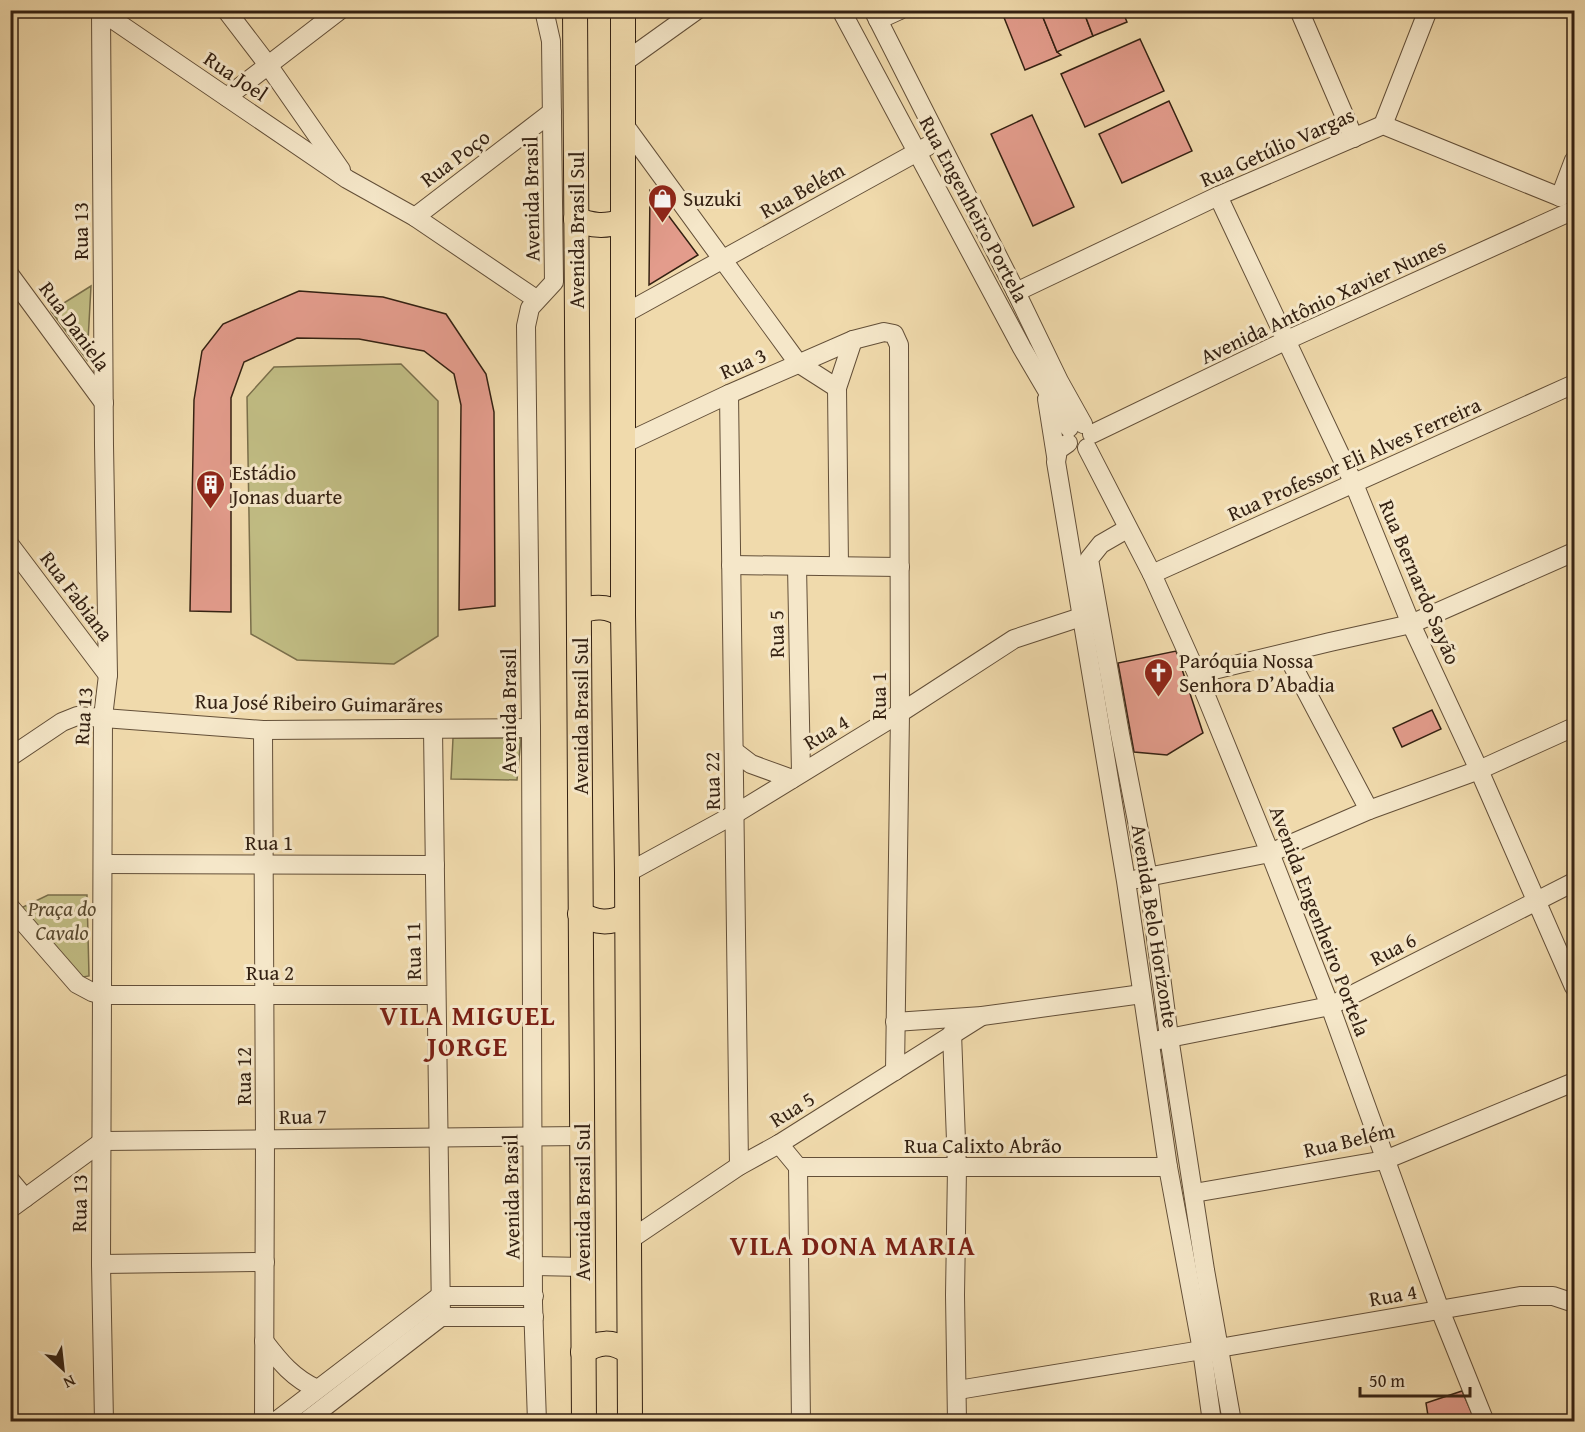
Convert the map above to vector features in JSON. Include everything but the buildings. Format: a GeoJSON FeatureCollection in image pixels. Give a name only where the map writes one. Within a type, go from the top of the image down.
{"type":"FeatureCollection","features":[{"type":"Feature","properties":{"kind":"main road","name":"Avenida Brasil Sul"},"geometry":{"type":"LineString","coordinates":[[575,10],[577,243],[565,284],[579,585],[584,1422]]}},
{"type":"Feature","properties":{"kind":"main road","name":"Avenida Brasil Sul"},"geometry":{"type":"LineString","coordinates":[[623,10],[623,615],[630,1422]]}},
{"type":"Feature","properties":{"kind":"main road"},"geometry":{"type":"LineString","coordinates":[[576,219],[587,224],[611,225],[622,232]]}},
{"type":"Feature","properties":{"kind":"main road"},"geometry":{"type":"LineString","coordinates":[[577,243],[622,232]]}},
{"type":"Feature","properties":{"kind":"main road"},"geometry":{"type":"LineString","coordinates":[[579,585],[589,591],[601,593],[612,592],[623,587]]}},
{"type":"Feature","properties":{"kind":"main road"},"geometry":{"type":"LineString","coordinates":[[579,612],[590,607],[602,606],[623,615]]}},
{"type":"Feature","properties":{"kind":"main road"},"geometry":{"type":"LineString","coordinates":[[580,914],[591,920],[603,922],[614,921],[626,916]]}},
{"type":"Feature","properties":{"kind":"main road"},"geometry":{"type":"LineString","coordinates":[[582,939],[590,934],[610,933],[627,942]]}},
{"type":"Feature","properties":{"kind":"main road"},"geometry":{"type":"LineString","coordinates":[[583,1323],[593,1329],[605,1331],[628,1326]]}},
{"type":"Feature","properties":{"kind":"main road"},"geometry":{"type":"LineString","coordinates":[[583,1352],[594,1345],[606,1342],[628,1351]]}},
{"type":"Feature","properties":{"kind":"street","name":"Rua Joel"},"geometry":{"type":"LineString","coordinates":[[226,10],[268,65],[347,179]]}},
{"type":"Feature","properties":{"kind":"street"},"geometry":{"type":"LineString","coordinates":[[227,98],[340,10]]}},
{"type":"Feature","properties":{"kind":"street","name":"Avenida Brasil"},"geometry":{"type":"LineString","coordinates":[[537,1422],[534,1317],[526,326],[530,308],[536,299],[565,284],[552,112],[551,41],[544,10]]}},
{"type":"Feature","properties":{"kind":"street"},"geometry":{"type":"LineString","coordinates":[[623,63],[697,10]]}},
{"type":"Feature","properties":{"kind":"street","name":"Rua Engenheiro Portela"},"geometry":{"type":"LineString","coordinates":[[841,10],[1045,388],[1076,439]]}},
{"type":"Feature","properties":{"kind":"street"},"geometry":{"type":"LineString","coordinates":[[876,15],[900,10]]}},
{"type":"Feature","properties":{"kind":"street"},"geometry":{"type":"LineString","coordinates":[[1299,10],[1354,138]]}},
{"type":"Feature","properties":{"kind":"street"},"geometry":{"type":"LineString","coordinates":[[1383,125],[1428,10]]}},
{"type":"Feature","properties":{"kind":"street","name":"Rua Joel"},"geometry":{"type":"LineString","coordinates":[[100,11],[347,179],[415,217],[536,299]]}},
{"type":"Feature","properties":{"kind":"street","name":"Rua 13"},"geometry":{"type":"LineString","coordinates":[[100,11],[108,675],[103,717],[101,1264],[104,1422]]}},
{"type":"Feature","properties":{"kind":"street","name":"Rua Engenheiro Portela"},"geometry":{"type":"LineString","coordinates":[[876,15],[1059,381],[1076,439]]}},
{"type":"Feature","properties":{"kind":"street","name":"Rua Poço"},"geometry":{"type":"LineString","coordinates":[[415,217],[552,112]]}},
{"type":"Feature","properties":{"kind":"street"},"geometry":{"type":"LineString","coordinates":[[622,123],[798,363],[837,388]]}},
{"type":"Feature","properties":{"kind":"street","name":"Rua Getúlio Vargas"},"geometry":{"type":"LineString","coordinates":[[1016,292],[1218,196],[1383,125],[1569,213]]}},
{"type":"Feature","properties":{"kind":"street","name":"Rua Belém"},"geometry":{"type":"LineString","coordinates":[[622,315],[939,140]]}},
{"type":"Feature","properties":{"kind":"street"},"geometry":{"type":"LineString","coordinates":[[1569,213],[1575,160]]}},
{"type":"Feature","properties":{"kind":"street","name":"Rua Bernardo Sayão"},"geometry":{"type":"LineString","coordinates":[[1218,196],[1354,484],[1411,624],[1479,770],[1575,987]]}},
{"type":"Feature","properties":{"kind":"street","name":"Avenida Antônio Xavier Nunes"},"geometry":{"type":"LineString","coordinates":[[1076,439],[1285,341],[1569,213]]}},
{"type":"Feature","properties":{"kind":"street","name":"Rua Daniela"},"geometry":{"type":"LineString","coordinates":[[10,275],[104,403]]}},
{"type":"Feature","properties":{"kind":"street","name":"Rua 3"},"geometry":{"type":"LineString","coordinates":[[623,444],[798,363],[853,340],[884,332]]}},
{"type":"Feature","properties":{"kind":"street","name":"Rua 1"},"geometry":{"type":"LineString","coordinates":[[884,332],[894,334],[899,345],[900,713],[895,1071]]}},
{"type":"Feature","properties":{"kind":"street"},"geometry":{"type":"LineString","coordinates":[[839,566],[837,388],[853,340]]}},
{"type":"Feature","properties":{"kind":"street","name":"Rua Professor Eli Alves Ferreira"},"geometry":{"type":"LineString","coordinates":[[1152,574],[1575,384]]}},
{"type":"Feature","properties":{"kind":"street","name":"Avenida Belo Horizonte"},"geometry":{"type":"LineString","coordinates":[[1045,388],[1076,439],[1081,617],[1126,880],[1168,1167],[1197,1272],[1211,1349],[1231,1415]]}},
{"type":"Feature","properties":{"kind":"street","name":"Rua 22"},"geometry":{"type":"LineString","coordinates":[[729,394],[739,1166]]}},
{"type":"Feature","properties":{"kind":"street","name":"Avenida Engenheiro Portela"},"geometry":{"type":"LineString","coordinates":[[1076,439],[1152,574],[1197,674],[1330,1006],[1440,1310],[1485,1422]]}},
{"type":"Feature","properties":{"kind":"street","name":"Avenida Belo Horizonte"},"geometry":{"type":"LineString","coordinates":[[1127,529],[1101,544],[1089,559],[1148,877],[1169,1037],[1194,1193],[1197,1272]]}},
{"type":"Feature","properties":{"kind":"street","name":"Rua Fabiana"},"geometry":{"type":"LineString","coordinates":[[10,545],[108,675]]}},
{"type":"Feature","properties":{"kind":"street"},"geometry":{"type":"LineString","coordinates":[[1197,674],[1411,624],[1575,552]]}},
{"type":"Feature","properties":{"kind":"street"},"geometry":{"type":"LineString","coordinates":[[731,565],[900,567]]}},
{"type":"Feature","properties":{"kind":"street","name":"Rua 5"},"geometry":{"type":"LineString","coordinates":[[797,566],[797,776]]}},
{"type":"Feature","properties":{"kind":"street","name":"Rua 4"},"geometry":{"type":"LineString","coordinates":[[627,873],[735,814],[900,713],[1014,639],[1081,617]]}},
{"type":"Feature","properties":{"kind":"street"},"geometry":{"type":"LineString","coordinates":[[1286,653],[1369,810]]}},
{"type":"Feature","properties":{"kind":"street","name":"Rua José Ribeiro Guimarãres"},"geometry":{"type":"LineString","coordinates":[[10,757],[62,722],[77,717],[263,729],[531,728]]}},
{"type":"Feature","properties":{"kind":"street"},"geometry":{"type":"LineString","coordinates":[[1126,880],[1270,853],[1369,810],[1479,770],[1575,727]]}},
{"type":"Feature","properties":{"kind":"street","name":"Rua 12"},"geometry":{"type":"LineString","coordinates":[[263,729],[266,1139],[264,1422]]}},
{"type":"Feature","properties":{"kind":"street","name":"Rua 11"},"geometry":{"type":"LineString","coordinates":[[433,729],[441,1317]]}},
{"type":"Feature","properties":{"kind":"street"},"geometry":{"type":"LineString","coordinates":[[734,752],[751,764],[797,776]]}},
{"type":"Feature","properties":{"kind":"street","name":"Rua 1"},"geometry":{"type":"LineString","coordinates":[[103,864],[435,865]]}},
{"type":"Feature","properties":{"kind":"street","name":"Rua 6"},"geometry":{"type":"LineString","coordinates":[[1150,1042],[1330,1006],[1575,882]]}},
{"type":"Feature","properties":{"kind":"street"},"geometry":{"type":"LineString","coordinates":[[10,907],[77,984],[103,995]]}},
{"type":"Feature","properties":{"kind":"street","name":"Rua 5"},"geometry":{"type":"LineString","coordinates":[[895,1022],[982,1016],[1142,994]]}},
{"type":"Feature","properties":{"kind":"street","name":"Rua 2"},"geometry":{"type":"LineString","coordinates":[[103,995],[436,995]]}},
{"type":"Feature","properties":{"kind":"street","name":"Rua 5"},"geometry":{"type":"LineString","coordinates":[[628,1241],[739,1166],[779,1144],[982,1016]]}},
{"type":"Feature","properties":{"kind":"street"},"geometry":{"type":"LineString","coordinates":[[952,1033],[957,1168],[955,1295],[957,1422]]}},
{"type":"Feature","properties":{"kind":"street","name":"Rua Belém"},"geometry":{"type":"LineString","coordinates":[[1194,1193],[1385,1160],[1575,1082]]}},
{"type":"Feature","properties":{"kind":"street","name":"Rua 7"},"geometry":{"type":"LineString","coordinates":[[103,1141],[581,1136]]}},
{"type":"Feature","properties":{"kind":"street"},"geometry":{"type":"LineString","coordinates":[[10,1180],[18,1203],[103,1141]]}},
{"type":"Feature","properties":{"kind":"street"},"geometry":{"type":"LineString","coordinates":[[779,1144],[798,1167],[801,1422]]}},
{"type":"Feature","properties":{"kind":"street","name":"Rua Calixto Abrão"},"geometry":{"type":"LineString","coordinates":[[798,1167],[1168,1167]]}},
{"type":"Feature","properties":{"kind":"street"},"geometry":{"type":"LineString","coordinates":[[101,1264],[264,1262]]}},
{"type":"Feature","properties":{"kind":"street"},"geometry":{"type":"LineString","coordinates":[[535,1266],[583,1267]]}},
{"type":"Feature","properties":{"kind":"street"},"geometry":{"type":"LineString","coordinates":[[275,1422],[440,1296],[534,1296]]}},
{"type":"Feature","properties":{"kind":"street","name":"Rua 4"},"geometry":{"type":"LineString","coordinates":[[958,1390],[1520,1296],[1553,1296],[1575,1303]]}},
{"type":"Feature","properties":{"kind":"street"},"geometry":{"type":"LineString","coordinates":[[305,1422],[441,1317],[534,1317]]}},
{"type":"Feature","properties":{"kind":"street"},"geometry":{"type":"LineString","coordinates":[[264,1341],[301,1382],[317,1389]]}},
{"type":"Feature","properties":{"kind":"street","name":"Avenida Belo Horizonte"},"geometry":{"type":"LineString","coordinates":[[1211,1349],[1212,1417]]}},
{"type":"Feature","properties":{"kind":"street"},"geometry":{"type":"LineString","coordinates":[[1212,1417],[1231,1415]]}},
{"type":"Feature","properties":{"kind":"green space"},"geometry":{"type":"Polygon","coordinates":[[[91,286],[87,360],[51,311],[91,286]]]}},
{"type":"Feature","properties":{"kind":"green space"},"geometry":{"type":"Polygon","coordinates":[[[401,364],[438,401],[438,636],[394,664],[297,660],[251,634],[247,397],[274,367],[401,364]]]}},
{"type":"Feature","properties":{"kind":"green space"},"geometry":{"type":"Polygon","coordinates":[[[453,738],[521,738],[517,780],[451,779],[453,738]]]}},
{"type":"Feature","properties":{"kind":"green space","name":"Praça do Cavalo"},"geometry":{"type":"Polygon","coordinates":[[[48,895],[87,895],[89,976],[78,978],[21,908],[48,895]]]}},
{"type":"Feature","properties":{"kind":"place","name":"Suzuki"},"geometry":{"type":"Point","coordinates":[662,224]}},
{"type":"Feature","properties":{"kind":"place","name":"Estádio Jonas duarte"},"geometry":{"type":"Point","coordinates":[211,510]}},
{"type":"Feature","properties":{"kind":"place","name":"Paróquia Nossa Senhora D’Abadia"},"geometry":{"type":"Point","coordinates":[1158,698]}},
{"type":"Feature","properties":{"kind":"district","name":"VILA MIGUEL JORGE"},"geometry":{"type":"Point","coordinates":[468,1030]}},
{"type":"Feature","properties":{"kind":"district","name":"VILA DONA MARIA"},"geometry":{"type":"Point","coordinates":[853,1245]}}]}
